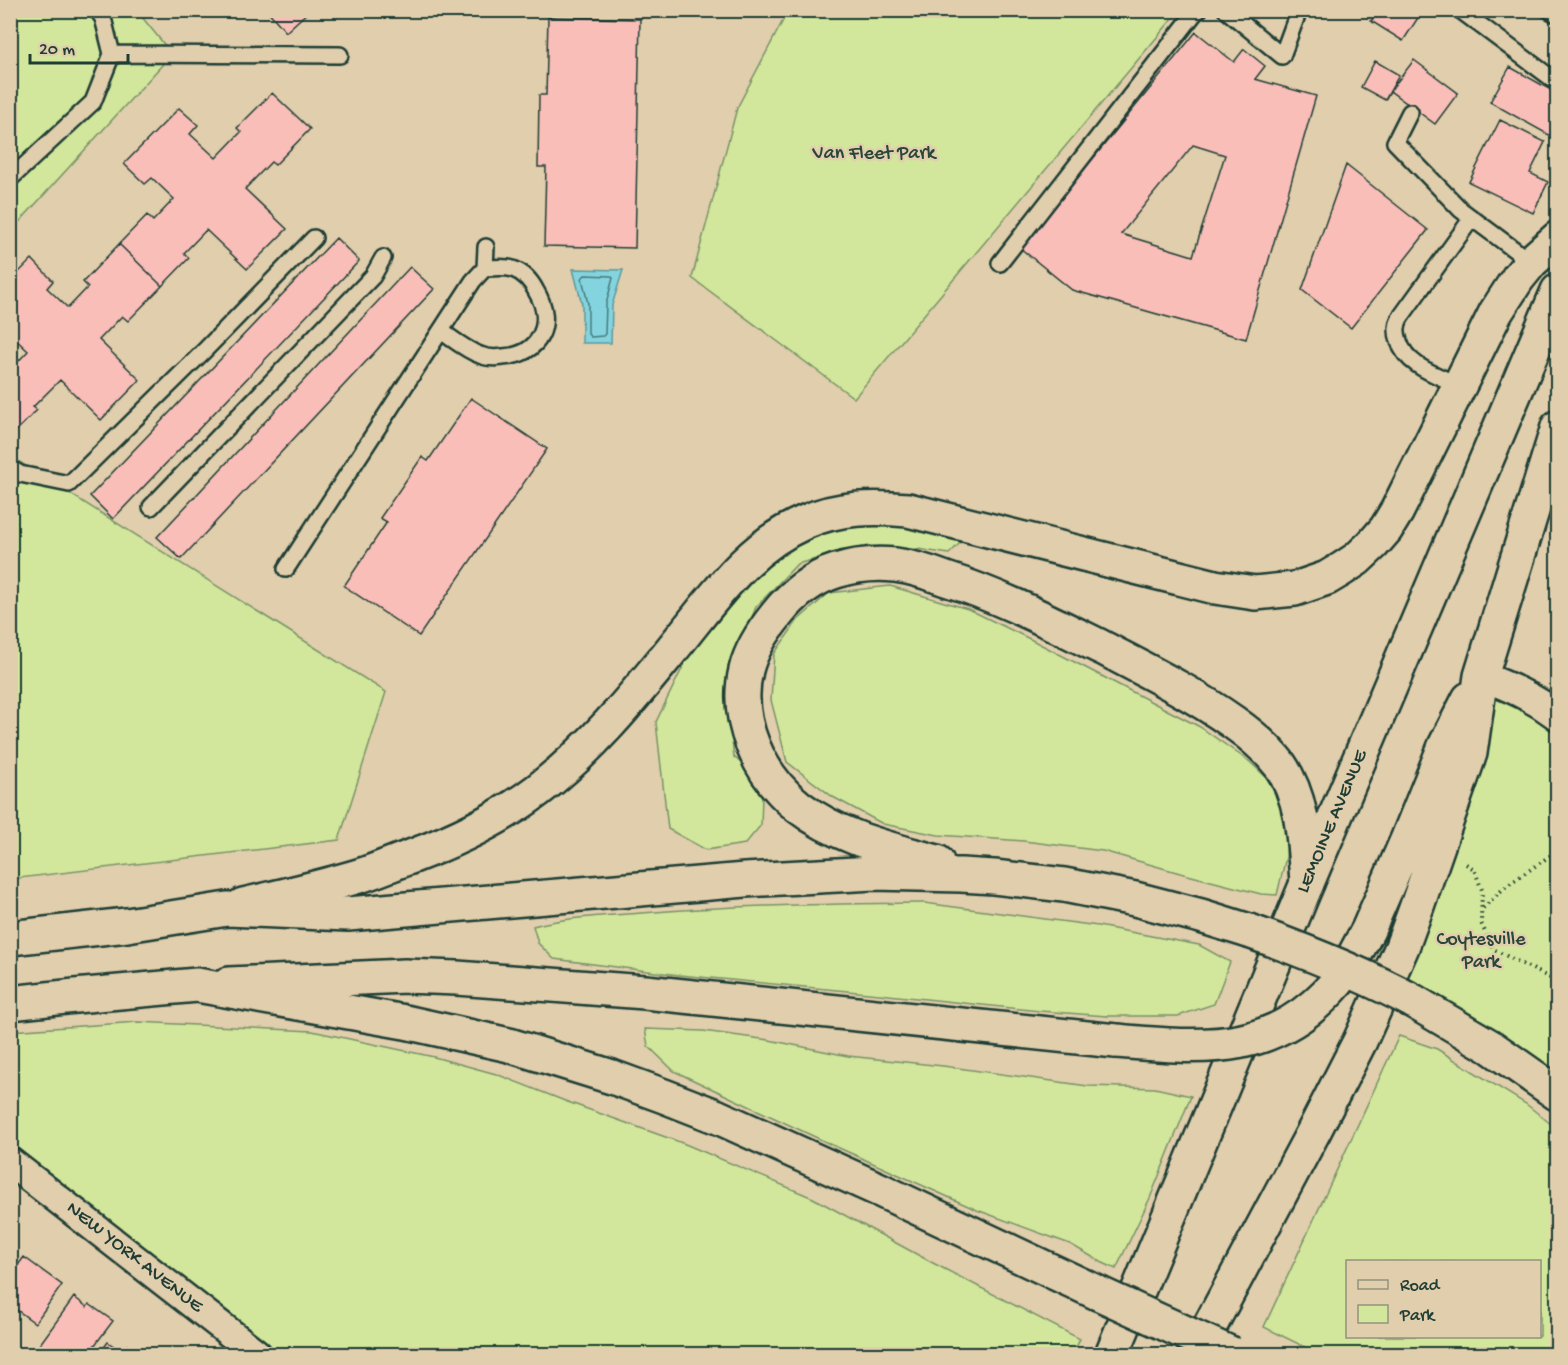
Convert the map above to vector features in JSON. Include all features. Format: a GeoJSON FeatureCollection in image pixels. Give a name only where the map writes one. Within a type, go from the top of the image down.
{"type":"FeatureCollection","features":[{"type":"Feature","properties":{"kind":"main road"},"geometry":{"type":"LineString","coordinates":[[19,935],[137,924],[226,909],[304,891],[363,875],[448,842],[490,822],[560,773],[598,737],[738,568],[767,544],[806,521],[826,514],[847,510],[887,508],[908,510],[1215,587],[1255,593],[1295,590],[1327,578],[1357,559],[1386,529],[1412,482],[1496,312],[1531,262],[1557,238]]}},
{"type":"Feature","properties":{"kind":"main road","name":"LEMOINE AVENUE"},"geometry":{"type":"LineString","coordinates":[[1112,1354],[1307,883],[1557,291]]}},
{"type":"Feature","properties":{"kind":"main road"},"geometry":{"type":"LineString","coordinates":[[1195,1354],[1321,1119],[1387,984],[1417,906],[1470,753],[1481,676],[1557,427]]}},
{"type":"Feature","properties":{"kind":"main road"},"geometry":{"type":"LineString","coordinates":[[994,877],[873,844],[838,830],[799,807],[783,793],[759,760],[751,742],[743,704],[743,685],[747,667],[756,644],[774,618],[796,594],[814,580],[834,571],[876,564],[895,565],[936,575],[984,592],[1079,636],[1178,687],[1214,709],[1269,752],[1288,778],[1301,817],[1307,883]]}},
{"type":"Feature","properties":{"kind":"main road"},"geometry":{"type":"LineString","coordinates":[[10,1003],[197,985],[381,977],[457,978],[634,991],[1116,1041],[1205,1046],[1254,1039],[1303,1015],[1338,981],[1353,958],[1412,830],[1445,746],[1481,676]]}},
{"type":"Feature","properties":{"kind":"main road"},"geometry":{"type":"LineString","coordinates":[[226,909],[348,914],[796,877],[874,873],[932,873],[1064,885],[1135,899],[1201,916],[1249,931],[1335,964],[1390,989],[1460,1028],[1557,1094]]}},
{"type":"Feature","properties":{"kind":"main road"},"geometry":{"type":"LineString","coordinates":[[197,985],[455,1032],[509,1045],[612,1077],[772,1141],[1232,1354]]}},
{"type":"Feature","properties":{"kind":"street"},"geometry":{"type":"LineString","coordinates":[[1481,676],[1526,694],[1557,716]]}},
{"type":"Feature","properties":{"kind":"street","name":"NEW YORK AVENUE"},"geometry":{"type":"LineString","coordinates":[[10,1162],[257,1354]]}},
{"type":"Feature","properties":{"kind":"lane"},"geometry":{"type":"LineString","coordinates":[[10,179],[93,102],[112,54],[104,18],[97,10]]}},
{"type":"Feature","properties":{"kind":"lane"},"geometry":{"type":"LineString","coordinates":[[1000,263],[1199,10]]}},
{"type":"Feature","properties":{"kind":"lane"},"geometry":{"type":"LineString","coordinates":[[1226,10],[1282,56],[1299,10]]}},
{"type":"Feature","properties":{"kind":"lane"},"geometry":{"type":"LineString","coordinates":[[1460,10],[1557,83]]}},
{"type":"Feature","properties":{"kind":"lane"},"geometry":{"type":"LineString","coordinates":[[1549,10],[1557,15]]}},
{"type":"Feature","properties":{"kind":"lane"},"geometry":{"type":"LineString","coordinates":[[112,54],[340,55]]}},
{"type":"Feature","properties":{"kind":"lane"},"geometry":{"type":"LineString","coordinates":[[1410,112],[1395,142],[1461,210],[1531,262]]}},
{"type":"Feature","properties":{"kind":"lane"},"geometry":{"type":"LineString","coordinates":[[1458,385],[1426,370],[1406,356],[1401,349],[1396,329],[1400,318],[1472,218]]}},
{"type":"Feature","properties":{"kind":"lane"},"geometry":{"type":"LineString","coordinates":[[10,468],[20,474],[69,484],[204,351],[314,238]]}},
{"type":"Feature","properties":{"kind":"lane"},"geometry":{"type":"LineString","coordinates":[[485,268],[486,247]]}},
{"type":"Feature","properties":{"kind":"lane"},"geometry":{"type":"LineString","coordinates":[[152,507],[373,276],[383,258]]}},
{"type":"Feature","properties":{"kind":"lane"},"geometry":{"type":"LineString","coordinates":[[286,570],[473,280],[485,268],[505,267],[526,276],[541,299],[545,313],[545,324],[537,344],[514,357],[481,356],[441,331]]}},
{"type":"Feature","properties":{"kind":"path"},"geometry":{"type":"LineString","coordinates":[[1482,909],[1504,888],[1557,850]]}},
{"type":"Feature","properties":{"kind":"path"},"geometry":{"type":"LineString","coordinates":[[1465,863],[1474,869],[1482,890],[1481,923],[1493,949],[1557,982]]}},
{"type":"Feature","properties":{"kind":"green space"},"geometry":{"type":"Polygon","coordinates":[[[11,11],[137,11],[172,54],[11,231],[11,11]]]}},
{"type":"Feature","properties":{"kind":"green space","name":"Van Fleet Park"},"geometry":{"type":"Polygon","coordinates":[[[788,11],[1179,11],[854,398],[692,278],[737,108],[788,11]]]}},
{"type":"Feature","properties":{"kind":"green space"},"geometry":{"type":"Polygon","coordinates":[[[10,456],[386,692],[339,840],[11,879],[10,456]]]}},
{"type":"Feature","properties":{"kind":"green space"},"geometry":{"type":"Polygon","coordinates":[[[850,521],[911,524],[966,537],[949,554],[918,549],[846,551],[797,564],[756,607],[732,666],[729,716],[734,757],[745,766],[762,796],[761,825],[745,844],[706,850],[668,829],[656,722],[696,640],[747,581],[793,544],[850,521]]]}},
{"type":"Feature","properties":{"kind":"green space"},"geometry":{"type":"Polygon","coordinates":[[[890,586],[968,609],[1032,640],[1200,727],[1250,762],[1269,780],[1288,814],[1286,857],[1277,895],[1261,894],[1103,851],[1024,841],[938,835],[883,824],[833,797],[787,762],[771,700],[774,654],[798,620],[829,593],[890,586]]]}},
{"type":"Feature","properties":{"kind":"green space","name":"Coytesville Park"},"geometry":{"type":"Polygon","coordinates":[[[1481,676],[1557,716],[1557,1094],[1387,984],[1481,676]]]}},
{"type":"Feature","properties":{"kind":"green space"},"geometry":{"type":"Polygon","coordinates":[[[924,903],[1098,926],[1199,945],[1230,962],[1214,1004],[1178,1016],[1107,1016],[679,975],[554,959],[538,943],[533,926],[587,917],[712,908],[924,903]]]}},
{"type":"Feature","properties":{"kind":"green space"},"geometry":{"type":"Polygon","coordinates":[[[138,1022],[312,1031],[434,1057],[496,1074],[685,1144],[813,1198],[1080,1339],[1073,1354],[275,1354],[11,1154],[10,1031],[138,1022]]]}},
{"type":"Feature","properties":{"kind":"green space"},"geometry":{"type":"Polygon","coordinates":[[[645,1029],[703,1031],[769,1040],[848,1056],[943,1066],[1088,1086],[1155,1088],[1191,1096],[1150,1198],[1116,1269],[1070,1244],[977,1210],[674,1071],[648,1046],[645,1029]]]}},
{"type":"Feature","properties":{"kind":"green space"},"geometry":{"type":"Polygon","coordinates":[[[1399,1036],[1437,1049],[1526,1104],[1557,1129],[1557,1354],[1319,1354],[1264,1327],[1399,1036]]]}},
{"type":"Feature","properties":{"kind":"water"},"geometry":{"type":"Polygon","coordinates":[[[573,269],[623,270],[612,305],[611,343],[582,343],[582,304],[573,269]]]}},
{"type":"Feature","properties":{"kind":"building"},"geometry":{"type":"Polygon","coordinates":[[[267,10],[310,10],[286,32],[267,10]]]}},
{"type":"Feature","properties":{"kind":"building"},"geometry":{"type":"Polygon","coordinates":[[[1378,10],[1423,10],[1403,41],[1371,21],[1378,10]]]}},
{"type":"Feature","properties":{"kind":"building"},"geometry":{"type":"Polygon","coordinates":[[[548,17],[640,19],[635,248],[544,246],[546,167],[538,167],[539,95],[546,95],[548,17]]]}},
{"type":"Feature","properties":{"kind":"building"},"geometry":{"type":"Polygon","coordinates":[[[1196,32],[1234,62],[1244,49],[1265,66],[1255,79],[1316,96],[1246,339],[1072,290],[1020,248],[1196,32]],[[1193,145],[1121,234],[1193,256],[1225,155],[1193,145]]]}},
{"type":"Feature","properties":{"kind":"building"},"geometry":{"type":"Polygon","coordinates":[[[1414,60],[1458,93],[1435,124],[1390,91],[1414,60]]]}},
{"type":"Feature","properties":{"kind":"building"},"geometry":{"type":"Polygon","coordinates":[[[1375,61],[1399,75],[1385,100],[1361,87],[1375,61]]]}},
{"type":"Feature","properties":{"kind":"building"},"geometry":{"type":"Polygon","coordinates":[[[1510,67],[1558,94],[1558,140],[1490,102],[1510,67]]]}},
{"type":"Feature","properties":{"kind":"building"},"geometry":{"type":"Polygon","coordinates":[[[272,93],[310,129],[275,165],[271,162],[245,189],[287,229],[247,269],[206,230],[184,253],[189,258],[162,286],[119,244],[147,215],[153,221],[174,199],[152,178],[145,184],[124,164],[179,108],[198,125],[190,134],[216,158],[241,132],[237,128],[272,93]]]}},
{"type":"Feature","properties":{"kind":"building"},"geometry":{"type":"Polygon","coordinates":[[[1500,120],[1545,142],[1530,173],[1548,182],[1533,213],[1469,182],[1500,120]]]}},
{"type":"Feature","properties":{"kind":"building"},"geometry":{"type":"Polygon","coordinates":[[[1346,165],[1428,230],[1351,328],[1302,290],[1346,165]]]}},
{"type":"Feature","properties":{"kind":"building"},"geometry":{"type":"Polygon","coordinates":[[[336,238],[359,261],[113,519],[90,496],[336,238]]]}},
{"type":"Feature","properties":{"kind":"building"},"geometry":{"type":"Polygon","coordinates":[[[119,244],[162,286],[128,321],[122,316],[99,340],[140,380],[101,420],[60,380],[33,407],[37,410],[10,437],[10,370],[28,351],[10,334],[10,281],[32,259],[53,281],[47,288],[68,308],[88,287],[83,282],[119,244]]]}},
{"type":"Feature","properties":{"kind":"building"},"geometry":{"type":"Polygon","coordinates":[[[410,267],[434,289],[181,559],[157,537],[410,267]]]}},
{"type":"Feature","properties":{"kind":"building"},"geometry":{"type":"Polygon","coordinates":[[[471,398],[547,449],[419,636],[344,586],[387,522],[380,518],[422,457],[428,461],[471,398]]]}},
{"type":"Feature","properties":{"kind":"building"},"geometry":{"type":"Polygon","coordinates":[[[24,1257],[62,1285],[35,1323],[10,1305],[10,1276],[24,1257]]]}},
{"type":"Feature","properties":{"kind":"building"},"geometry":{"type":"Polygon","coordinates":[[[74,1297],[87,1307],[89,1304],[113,1321],[88,1354],[55,1354],[40,1344],[74,1297]]]}},
{"type":"Feature","properties":{"kind":"building"},"geometry":{"type":"Polygon","coordinates":[[[108,1342],[122,1352],[127,1345],[140,1354],[99,1354],[108,1342]]]}}]}
